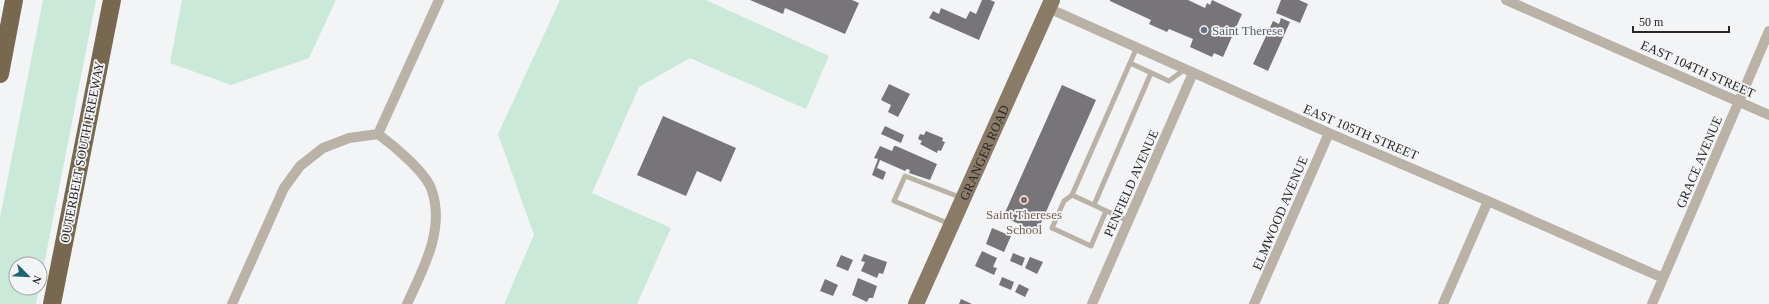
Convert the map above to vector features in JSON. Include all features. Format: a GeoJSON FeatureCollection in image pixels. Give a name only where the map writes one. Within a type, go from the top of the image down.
{"type":"FeatureCollection","features":[{"type":"Feature","properties":{"kind":"highway"},"geometry":{"type":"LineString","coordinates":[[0,74],[14,0]]}},
{"type":"Feature","properties":{"kind":"highway","name":"OUTERBELT SOUTH FREEWAY"},"geometry":{"type":"LineString","coordinates":[[52,304],[112,0]]}},
{"type":"Feature","properties":{"kind":"main road","name":"GRANGER ROAD"},"geometry":{"type":"LineString","coordinates":[[916,304],[1050,4]]}},
{"type":"Feature","properties":{"kind":"street"},"geometry":{"type":"LineString","coordinates":[[378,134],[439,0]]}},
{"type":"Feature","properties":{"kind":"street","name":"EAST 104TH STREET"},"geometry":{"type":"LineString","coordinates":[[1506,0],[1769,115]]}},
{"type":"Feature","properties":{"kind":"street","name":"EAST 105TH STREET"},"geometry":{"type":"LineString","coordinates":[[1050,4],[1189,71],[1663,278]]}},
{"type":"Feature","properties":{"kind":"street","name":"GRACE AVENUE"},"geometry":{"type":"LineString","coordinates":[[1652,304],[1769,31]]}},
{"type":"Feature","properties":{"kind":"street","name":"PENFIELD AVENUE"},"geometry":{"type":"LineString","coordinates":[[1092,304],[1128,221],[1189,71]]}},
{"type":"Feature","properties":{"kind":"street","name":"ELMWOOD AVENUE"},"geometry":{"type":"LineString","coordinates":[[1254,304],[1329,133]]}},
{"type":"Feature","properties":{"kind":"street"},"geometry":{"type":"LineString","coordinates":[[232,304],[284,188],[300,166],[323,148],[349,138],[378,134],[392,144],[415,166],[432,189],[437,218],[432,244],[407,304]]}},
{"type":"Feature","properties":{"kind":"street"},"geometry":{"type":"LineString","coordinates":[[1443,304],[1488,201]]}},
{"type":"Feature","properties":{"kind":"lane"},"geometry":{"type":"LineString","coordinates":[[1106,211],[1092,246],[1052,228],[1064,202],[1072,195],[1137,47]]}},
{"type":"Feature","properties":{"kind":"lane"},"geometry":{"type":"LineString","coordinates":[[1130,63],[1169,82],[1189,71]]}},
{"type":"Feature","properties":{"kind":"lane"},"geometry":{"type":"LineString","coordinates":[[1094,205],[1151,73]]}},
{"type":"Feature","properties":{"kind":"lane"},"geometry":{"type":"LineString","coordinates":[[951,225],[894,201],[906,176],[963,198]]}},
{"type":"Feature","properties":{"kind":"lane"},"geometry":{"type":"LineString","coordinates":[[1072,195],[1128,221]]}},
{"type":"Feature","properties":{"kind":"green space"},"geometry":{"type":"Polygon","coordinates":[[[43,0],[96,0],[46,256],[8,256],[8,296],[38,296],[36,304],[0,304],[0,217],[43,0]]]}},
{"type":"Feature","properties":{"kind":"green space"},"geometry":{"type":"Polygon","coordinates":[[[182,0],[336,0],[309,58],[231,85],[170,63],[182,0]]]}},
{"type":"Feature","properties":{"kind":"green space"},"geometry":{"type":"Polygon","coordinates":[[[560,0],[706,0],[829,56],[806,109],[690,58],[639,87],[592,193],[671,228],[637,304],[504,304],[534,235],[498,134],[560,0]]]}},
{"type":"Feature","properties":{"kind":"building"},"geometry":{"type":"Polygon","coordinates":[[[750,0],[852,0],[859,3],[845,34],[785,8],[783,14],[750,0]]]}},
{"type":"Feature","properties":{"kind":"building"},"geometry":{"type":"Polygon","coordinates":[[[982,0],[990,0],[995,2],[979,40],[929,18],[933,11],[939,14],[941,8],[966,19],[970,11],[976,14],[982,0]]]}},
{"type":"Feature","properties":{"kind":"building","name":"Saint Therese"},"geometry":{"type":"Polygon","coordinates":[[[1110,0],[1188,0],[1205,8],[1207,3],[1210,5],[1212,0],[1242,14],[1223,57],[1214,53],[1212,57],[1190,47],[1193,39],[1169,29],[1167,32],[1149,24],[1151,20],[1110,0]]]}},
{"type":"Feature","properties":{"kind":"building"},"geometry":{"type":"Polygon","coordinates":[[[1281,0],[1299,0],[1308,4],[1300,23],[1276,13],[1281,0]]]}},
{"type":"Feature","properties":{"kind":"building"},"geometry":{"type":"Polygon","coordinates":[[[1281,18],[1290,22],[1268,71],[1253,64],[1273,21],[1279,24],[1281,18]]]}},
{"type":"Feature","properties":{"kind":"building"},"geometry":{"type":"Polygon","coordinates":[[[889,84],[910,94],[898,117],[888,112],[891,105],[881,100],[889,84]]]}},
{"type":"Feature","properties":{"kind":"building"},"geometry":{"type":"Polygon","coordinates":[[[1062,85],[1096,100],[1037,232],[1003,217],[1062,85]]]}},
{"type":"Feature","properties":{"kind":"building"},"geometry":{"type":"Polygon","coordinates":[[[663,116],[736,148],[721,182],[697,171],[686,196],[637,175],[663,116]]]}},
{"type":"Feature","properties":{"kind":"building"},"geometry":{"type":"Polygon","coordinates":[[[885,126],[904,135],[901,143],[881,134],[885,126]]]}},
{"type":"Feature","properties":{"kind":"building"},"geometry":{"type":"Polygon","coordinates":[[[926,131],[943,138],[942,141],[945,142],[941,151],[938,150],[937,153],[920,144],[922,141],[918,139],[920,134],[924,135],[926,131]]]}},
{"type":"Feature","properties":{"kind":"building"},"geometry":{"type":"Polygon","coordinates":[[[880,146],[892,151],[894,146],[896,146],[937,164],[930,180],[909,173],[910,170],[907,169],[905,171],[880,160],[877,168],[886,172],[883,180],[872,175],[878,159],[874,158],[880,146]]]}},
{"type":"Feature","properties":{"kind":"building"},"geometry":{"type":"Polygon","coordinates":[[[992,228],[1011,236],[1004,252],[986,244],[992,228]]]}},
{"type":"Feature","properties":{"kind":"building"},"geometry":{"type":"Polygon","coordinates":[[[982,251],[997,258],[993,267],[997,268],[994,275],[975,266],[982,251]]]}},
{"type":"Feature","properties":{"kind":"building"},"geometry":{"type":"Polygon","coordinates":[[[1013,253],[1025,258],[1022,266],[1010,261],[1013,253]]]}},
{"type":"Feature","properties":{"kind":"building"},"geometry":{"type":"Polygon","coordinates":[[[864,254],[887,262],[883,274],[879,273],[877,278],[861,271],[865,262],[861,261],[864,254]]]}},
{"type":"Feature","properties":{"kind":"building"},"geometry":{"type":"Polygon","coordinates":[[[841,255],[853,260],[848,271],[836,266],[841,255]]]}},
{"type":"Feature","properties":{"kind":"building"},"geometry":{"type":"Polygon","coordinates":[[[1030,257],[1043,262],[1037,274],[1025,268],[1030,257]]]}},
{"type":"Feature","properties":{"kind":"building"},"geometry":{"type":"Polygon","coordinates":[[[1002,277],[1014,282],[1011,290],[999,285],[1002,277]]]}},
{"type":"Feature","properties":{"kind":"building"},"geometry":{"type":"Polygon","coordinates":[[[858,278],[877,286],[873,298],[869,298],[867,302],[852,295],[858,278]]]}},
{"type":"Feature","properties":{"kind":"building"},"geometry":{"type":"Polygon","coordinates":[[[825,279],[838,285],[833,296],[820,291],[825,279]]]}},
{"type":"Feature","properties":{"kind":"building"},"geometry":{"type":"Polygon","coordinates":[[[1019,284],[1029,289],[1025,297],[1015,292],[1019,284]]]}},
{"type":"Feature","properties":{"kind":"building"},"geometry":{"type":"Polygon","coordinates":[[[961,299],[972,304],[959,304],[961,299]]]}},
{"type":"Feature","properties":{"kind":"place","name":"Saint Therese"},"geometry":{"type":"Point","coordinates":[1204,30]}},
{"type":"Feature","properties":{"kind":"place","name":"Saint Thereses School"},"geometry":{"type":"Point","coordinates":[1024,200]}}]}
